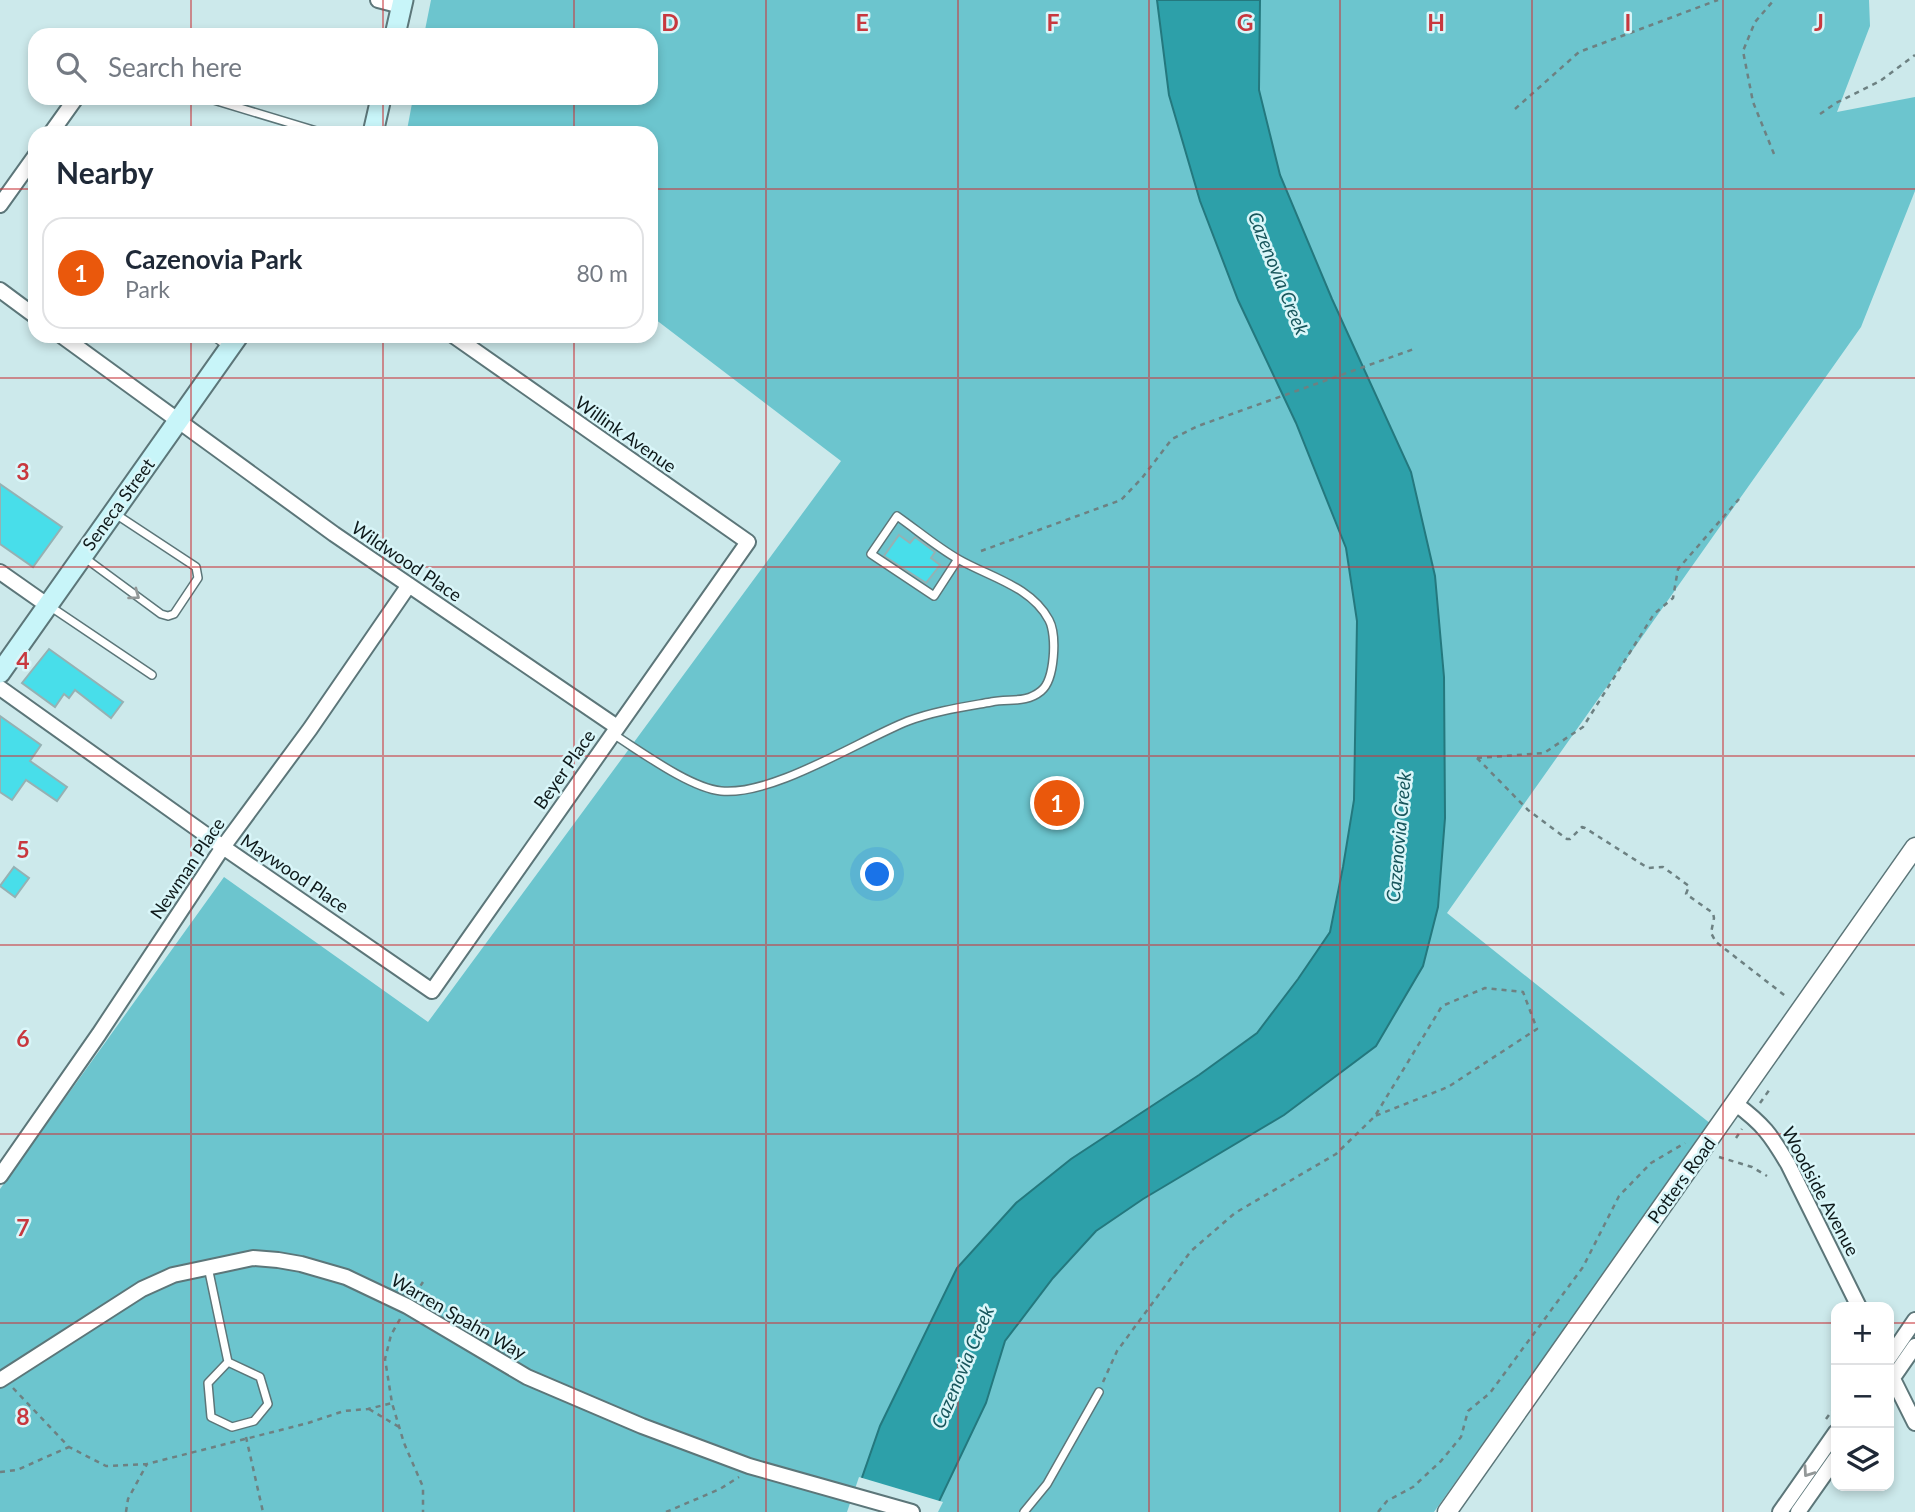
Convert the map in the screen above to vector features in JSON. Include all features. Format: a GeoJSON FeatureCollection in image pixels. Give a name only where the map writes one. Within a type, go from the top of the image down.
{"type":"FeatureCollection","features":[{"type":"Feature","properties":{"kind":"main road"},"geometry":{"type":"LineString","coordinates":[[397,28],[402,3]]}},
{"type":"Feature","properties":{"kind":"main road"},"geometry":{"type":"LineString","coordinates":[[375,126],[379,105]]}},
{"type":"Feature","properties":{"kind":"main road","name":"Seneca Street"},"geometry":{"type":"LineString","coordinates":[[0,673],[233,343]]}},
{"type":"Feature","properties":{"kind":"street"},"geometry":{"type":"LineString","coordinates":[[377,0],[402,3]]}},
{"type":"Feature","properties":{"kind":"street"},"geometry":{"type":"LineString","coordinates":[[56,126],[71,105]]}},
{"type":"Feature","properties":{"kind":"street"},"geometry":{"type":"LineString","coordinates":[[0,205],[28,166]]}},
{"type":"Feature","properties":{"kind":"street"},"geometry":{"type":"LineString","coordinates":[[0,290],[28,311]]}},
{"type":"Feature","properties":{"kind":"street","name":"Wildwood Place"},"geometry":{"type":"LineString","coordinates":[[72,343],[246,472],[615,731]]}},
{"type":"Feature","properties":{"kind":"street","name":"Willink Avenue"},"geometry":{"type":"LineString","coordinates":[[464,343],[748,542],[728,570]]}},
{"type":"Feature","properties":{"kind":"street","name":"Beyer Place"},"geometry":{"type":"LineString","coordinates":[[432,991],[728,570]]}},
{"type":"Feature","properties":{"kind":"street"},"geometry":{"type":"LineString","coordinates":[[0,572],[47,605]]}},
{"type":"Feature","properties":{"kind":"street","name":"Newman Place"},"geometry":{"type":"LineString","coordinates":[[0,1176],[223,848],[310,729],[409,585]]}},
{"type":"Feature","properties":{"kind":"street","name":"Maywood Place"},"geometry":{"type":"LineString","coordinates":[[0,688],[223,848],[432,991]]}},
{"type":"Feature","properties":{"kind":"street","name":"Potters Road"},"geometry":{"type":"LineString","coordinates":[[1447,1512],[1915,847]]}},
{"type":"Feature","properties":{"kind":"street","name":"Woodside Avenue"},"geometry":{"type":"LineString","coordinates":[[1736,1104],[1760,1122],[1782,1153],[1856,1302]]}},
{"type":"Feature","properties":{"kind":"street","name":"Warren Spahn Way"},"geometry":{"type":"LineString","coordinates":[[6,1383],[142,1289],[173,1275],[253,1258],[301,1264],[346,1277],[407,1306],[527,1377],[583,1402],[749,1466],[912,1512]]}},
{"type":"Feature","properties":{"kind":"street"},"geometry":{"type":"LineString","coordinates":[[1894,1350],[1915,1320]]}},
{"type":"Feature","properties":{"kind":"street"},"geometry":{"type":"LineString","coordinates":[[1894,1372],[1915,1346]]}},
{"type":"Feature","properties":{"kind":"street"},"geometry":{"type":"LineString","coordinates":[[1894,1384],[1915,1423]]}},
{"type":"Feature","properties":{"kind":"street"},"geometry":{"type":"LineString","coordinates":[[1780,1512],[1831,1439]]}},
{"type":"Feature","properties":{"kind":"street"},"geometry":{"type":"LineString","coordinates":[[1798,1512],[1831,1465]]}},
{"type":"Feature","properties":{"kind":"lane"},"geometry":{"type":"LineString","coordinates":[[230,105],[300,126]]}},
{"type":"Feature","properties":{"kind":"lane"},"geometry":{"type":"LineString","coordinates":[[81,555],[161,614],[174,614],[198,578],[196,567],[112,512]]}},
{"type":"Feature","properties":{"kind":"lane"},"geometry":{"type":"LineString","coordinates":[[897,516],[958,559],[934,596],[871,554],[897,516]]}},
{"type":"Feature","properties":{"kind":"lane","name":"Wildwood Place"},"geometry":{"type":"LineString","coordinates":[[615,731],[679,776],[719,791],[753,789],[793,774],[907,722],[934,713],[995,701],[1022,701],[1044,690],[1054,663],[1050,621],[1026,593],[958,559]]}},
{"type":"Feature","properties":{"kind":"lane"},"geometry":{"type":"LineString","coordinates":[[47,605],[66,615],[152,675]]}},
{"type":"Feature","properties":{"kind":"lane"},"geometry":{"type":"LineString","coordinates":[[208,1266],[228,1362]]}},
{"type":"Feature","properties":{"kind":"lane"},"geometry":{"type":"LineString","coordinates":[[228,1362],[260,1377],[268,1404],[254,1421],[232,1427],[211,1416],[208,1383],[228,1362]]}},
{"type":"Feature","properties":{"kind":"lane"},"geometry":{"type":"LineString","coordinates":[[1024,1512],[1047,1484],[1099,1392]]}},
{"type":"Feature","properties":{"kind":"path"},"geometry":{"type":"LineString","coordinates":[[1515,109],[1579,52],[1718,0]]}},
{"type":"Feature","properties":{"kind":"path"},"geometry":{"type":"LineString","coordinates":[[1774,0],[1755,22],[1742,51],[1753,102],[1774,154]]}},
{"type":"Feature","properties":{"kind":"path"},"geometry":{"type":"LineString","coordinates":[[1821,114],[1836,103],[1880,81],[1915,55]]}},
{"type":"Feature","properties":{"kind":"path"},"geometry":{"type":"LineString","coordinates":[[981,551],[1121,500],[1172,439],[1198,426],[1414,349]]}},
{"type":"Feature","properties":{"kind":"path"},"geometry":{"type":"LineString","coordinates":[[1739,499],[1678,569],[1673,597],[1654,614],[1583,727],[1544,753],[1477,758],[1528,810],[1566,839],[1570,839],[1581,827],[1585,828],[1648,868],[1664,867],[1689,886],[1686,894],[1713,913],[1711,933],[1716,942],[1790,999]]}},
{"type":"Feature","properties":{"kind":"path"},"geometry":{"type":"LineString","coordinates":[[1099,1392],[1117,1351],[1191,1251],[1235,1213],[1336,1154],[1375,1116],[1442,1006],[1485,988],[1523,992],[1537,1029],[1448,1087],[1375,1116]]}},
{"type":"Feature","properties":{"kind":"path"},"geometry":{"type":"LineString","coordinates":[[1759,1104],[1770,1089]]}},
{"type":"Feature","properties":{"kind":"path"},"geometry":{"type":"LineString","coordinates":[[1736,1138],[1744,1126]]}},
{"type":"Feature","properties":{"kind":"path"},"geometry":{"type":"LineString","coordinates":[[1378,1512],[1387,1501],[1413,1487],[1441,1461],[1461,1437],[1468,1411],[1490,1392],[1583,1267],[1619,1196],[1651,1163],[1692,1139]]}},
{"type":"Feature","properties":{"kind":"path"},"geometry":{"type":"LineString","coordinates":[[1722,1159],[1752,1167],[1767,1176]]}},
{"type":"Feature","properties":{"kind":"path"},"geometry":{"type":"LineString","coordinates":[[415,1294],[423,1282]]}},
{"type":"Feature","properties":{"kind":"path"},"geometry":{"type":"LineString","coordinates":[[400,1318],[391,1335],[385,1359],[399,1427],[424,1487],[423,1512]]}},
{"type":"Feature","properties":{"kind":"path"},"geometry":{"type":"LineString","coordinates":[[6,1383],[69,1447],[106,1466],[147,1464],[308,1423],[344,1411],[392,1403]]}},
{"type":"Feature","properties":{"kind":"path"},"geometry":{"type":"LineString","coordinates":[[368,1409],[399,1427]]}},
{"type":"Feature","properties":{"kind":"path"},"geometry":{"type":"LineString","coordinates":[[243,1424],[263,1512]]}},
{"type":"Feature","properties":{"kind":"path"},"geometry":{"type":"LineString","coordinates":[[0,1472],[17,1470],[69,1447]]}},
{"type":"Feature","properties":{"kind":"path"},"geometry":{"type":"LineString","coordinates":[[126,1512],[128,1499],[147,1464]]}},
{"type":"Feature","properties":{"kind":"path"},"geometry":{"type":"LineString","coordinates":[[666,1512],[720,1489],[739,1476]]}},
{"type":"Feature","properties":{"kind":"shaded area"},"geometry":{"type":"Polygon","coordinates":[[[431,0],[1869,0],[1870,26],[1837,112],[1915,97],[1915,191],[1861,327],[1447,913],[1711,1124],[1434,1512],[0,1512],[0,1189],[224,877],[428,1022],[841,461],[658,321],[658,126],[408,126],[412,105],[658,105],[658,28],[425,28],[431,0]]]}},
{"type":"Feature","properties":{"kind":"water","name":"Cazenovia Creek"},"geometry":{"type":"Polygon","coordinates":[[[1157,0],[1260,0],[1259,90],[1280,175],[1332,299],[1411,472],[1435,576],[1444,677],[1445,818],[1438,907],[1423,966],[1376,1046],[1284,1115],[1143,1199],[1096,1231],[1053,1278],[1005,1341],[986,1403],[934,1512],[850,1512],[880,1426],[957,1268],[1016,1203],[1071,1159],[1199,1075],[1257,1033],[1330,932],[1354,800],[1357,621],[1346,548],[1296,423],[1238,300],[1200,201],[1169,95],[1157,0]]]}},
{"type":"Feature","properties":{"kind":"pier"},"geometry":{"type":"Polygon","coordinates":[[[859,1477],[943,1502],[938,1512],[847,1512],[859,1477]]]}},
{"type":"Feature","properties":{"kind":"building"},"geometry":{"type":"Polygon","coordinates":[[[0,484],[62,527],[33,567],[0,544],[0,484]]]}},
{"type":"Feature","properties":{"kind":"building"},"geometry":{"type":"Polygon","coordinates":[[[899,535],[910,543],[915,537],[935,552],[931,558],[940,565],[926,583],[884,556],[899,535]]]}},
{"type":"Feature","properties":{"kind":"building"},"geometry":{"type":"Polygon","coordinates":[[[49,649],[123,702],[111,718],[75,690],[69,698],[64,694],[55,707],[22,683],[49,649]]]}},
{"type":"Feature","properties":{"kind":"building"},"geometry":{"type":"Polygon","coordinates":[[[0,716],[41,745],[30,761],[67,787],[57,801],[26,780],[12,800],[0,792],[0,716]]]}},
{"type":"Feature","properties":{"kind":"building"},"geometry":{"type":"Polygon","coordinates":[[[14,867],[29,878],[15,897],[0,886],[14,867]]]}},
{"type":"Feature","properties":{"kind":"place","name":"Cazenovia Park"},"geometry":{"type":"Point","coordinates":[1057,803]}}]}
